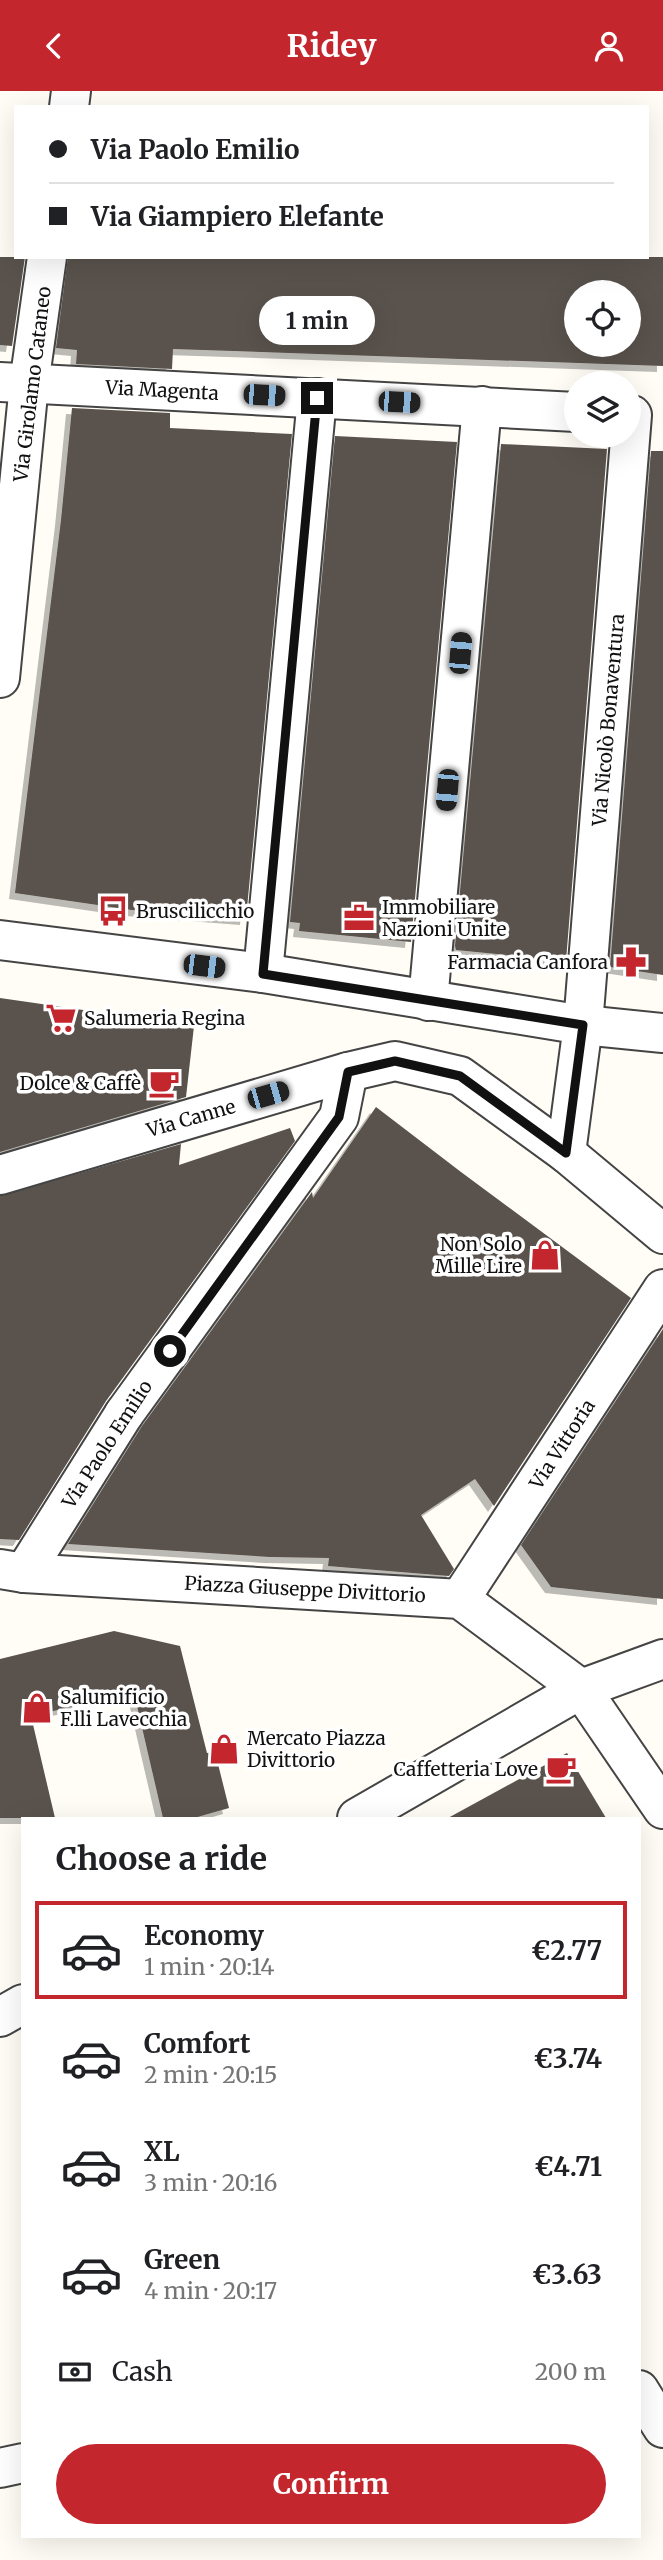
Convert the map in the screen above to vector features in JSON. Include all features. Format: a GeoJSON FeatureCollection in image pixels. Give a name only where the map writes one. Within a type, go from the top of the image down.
{"type":"FeatureCollection","features":[{"type":"Feature","properties":{"kind":"street","name":"Via Girolamo Cataneo"},"geometry":{"type":"LineString","coordinates":[[0,678],[15,383],[46,259]]}},
{"type":"Feature","properties":{"kind":"street","name":"Via Magenta"},"geometry":{"type":"LineString","coordinates":[[15,383],[564,411]]}},
{"type":"Feature","properties":{"kind":"street"},"geometry":{"type":"LineString","coordinates":[[263,974],[317,398]]}},
{"type":"Feature","properties":{"kind":"street"},"geometry":{"type":"LineString","coordinates":[[428,1001],[482,406]]}},
{"type":"Feature","properties":{"kind":"street","name":"Via Nicolò Bonaventura"},"geometry":{"type":"LineString","coordinates":[[566,1153],[583,1025],[638,448]]}},
{"type":"Feature","properties":{"kind":"street"},"geometry":{"type":"LineString","coordinates":[[0,940],[263,974],[583,1025],[663,1034]]}},
{"type":"Feature","properties":{"kind":"street","name":"Via Canne"},"geometry":{"type":"LineString","coordinates":[[0,1175],[348,1072],[395,1061],[460,1076],[566,1153],[663,1234]]}},
{"type":"Feature","properties":{"kind":"street","name":"Via Paolo Emilio"},"geometry":{"type":"LineString","coordinates":[[12,1571],[339,1117],[348,1072]]}},
{"type":"Feature","properties":{"kind":"street","name":"Via Vittoria"},"geometry":{"type":"LineString","coordinates":[[460,1599],[663,1289]]}},
{"type":"Feature","properties":{"kind":"street","name":"Piazza Giuseppe Divittorio"},"geometry":{"type":"LineString","coordinates":[[12,1571],[460,1599]]}},
{"type":"Feature","properties":{"kind":"street"},"geometry":{"type":"LineString","coordinates":[[460,1599],[581,1689],[663,1809]]}},
{"type":"Feature","properties":{"kind":"street"},"geometry":{"type":"LineString","coordinates":[[359,1817],[581,1689],[663,1659]]}},
{"type":"Feature","properties":{"kind":"street"},"geometry":{"type":"LineString","coordinates":[[0,2017],[21,2005]]}},
{"type":"Feature","properties":{"kind":"street"},"geometry":{"type":"LineString","coordinates":[[641,2393],[663,2428]]}},
{"type":"Feature","properties":{"kind":"street"},"geometry":{"type":"LineString","coordinates":[[0,2468],[21,2463]]}},
{"type":"Feature","properties":{"kind":"building"},"geometry":{"type":"Polygon","coordinates":[[[0,257],[25,259],[12,346],[0,345],[0,257]]]}},
{"type":"Feature","properties":{"kind":"building"},"geometry":{"type":"Polygon","coordinates":[[[663,257],[663,366],[173,349],[172,369],[76,364],[77,350],[56,348],[68,259],[663,257]]]}},
{"type":"Feature","properties":{"kind":"building"},"geometry":{"type":"Polygon","coordinates":[[[72,408],[170,413],[170,428],[292,434],[246,919],[132,910],[15,893],[61,520],[72,408]]]}},
{"type":"Feature","properties":{"kind":"building"},"geometry":{"type":"Polygon","coordinates":[[[335,436],[457,442],[411,942],[299,931],[300,923],[290,922],[335,436]]]}},
{"type":"Feature","properties":{"kind":"building"},"geometry":{"type":"Polygon","coordinates":[[[501,444],[607,449],[566,961],[456,950],[501,444]]]}},
{"type":"Feature","properties":{"kind":"building"},"geometry":{"type":"Polygon","coordinates":[[[651,451],[663,451],[663,975],[610,967],[651,451]]]}},
{"type":"Feature","properties":{"kind":"building"},"geometry":{"type":"Polygon","coordinates":[[[0,998],[194,1026],[186,1097],[0,1152],[0,998]]]}},
{"type":"Feature","properties":{"kind":"building"},"geometry":{"type":"Polygon","coordinates":[[[376,1107],[631,1298],[494,1506],[475,1479],[421,1515],[454,1569],[449,1576],[328,1566],[329,1558],[270,1557],[68,1544],[142,1426],[312,1192],[313,1198],[376,1107]]]}},
{"type":"Feature","properties":{"kind":"building"},"geometry":{"type":"Polygon","coordinates":[[[290,1128],[295,1141],[106,1401],[19,1540],[0,1539],[0,1196],[181,1144],[179,1165],[290,1128]]]}},
{"type":"Feature","properties":{"kind":"building"},"geometry":{"type":"Polygon","coordinates":[[[663,1329],[663,1599],[551,1587],[521,1545],[663,1329]]]}},
{"type":"Feature","properties":{"kind":"building"},"geometry":{"type":"Polygon","coordinates":[[[114,1631],[180,1646],[207,1753],[215,1752],[229,1808],[198,1817],[163,1817],[134,1693],[31,1716],[55,1817],[0,1818],[0,1659],[114,1631]]]}},
{"type":"Feature","properties":{"kind":"building"},"geometry":{"type":"Polygon","coordinates":[[[567,1753],[605,1817],[450,1817],[567,1753]]]}},
{"type":"Feature","properties":{"kind":"place","name":"Bruscilicchio"},"geometry":{"type":"Point","coordinates":[113,911]}},
{"type":"Feature","properties":{"kind":"place","name":"Immobiliare Nazioni Unite"},"geometry":{"type":"Point","coordinates":[359,918]}},
{"type":"Feature","properties":{"kind":"place","name":"Farmacia Canfora"},"geometry":{"type":"Point","coordinates":[631,962]}},
{"type":"Feature","properties":{"kind":"place","name":"Salumeria Regina"},"geometry":{"type":"Point","coordinates":[61,1018]}},
{"type":"Feature","properties":{"kind":"place","name":"Dolce & Caffè"},"geometry":{"type":"Point","coordinates":[164,1083]}},
{"type":"Feature","properties":{"kind":"place","name":"Non Solo Mille Lire"},"geometry":{"type":"Point","coordinates":[545,1255]}},
{"type":"Feature","properties":{"kind":"place","name":"Salumificio F.lli Lavecchia"},"geometry":{"type":"Point","coordinates":[37,1708]}},
{"type":"Feature","properties":{"kind":"place","name":"Mercato Piazza Divittorio"},"geometry":{"type":"Point","coordinates":[224,1749]}},
{"type":"Feature","properties":{"kind":"place","name":"Caffetteria Love"},"geometry":{"type":"Point","coordinates":[561,1769]}},
{"type":"Feature","properties":{"kind":"route"},"geometry":{"type":"LineString","coordinates":[[170,1351],[339,1117],[348,1072],[395,1061],[460,1076],[566,1153],[583,1025],[263,974],[317,398]]}}]}
